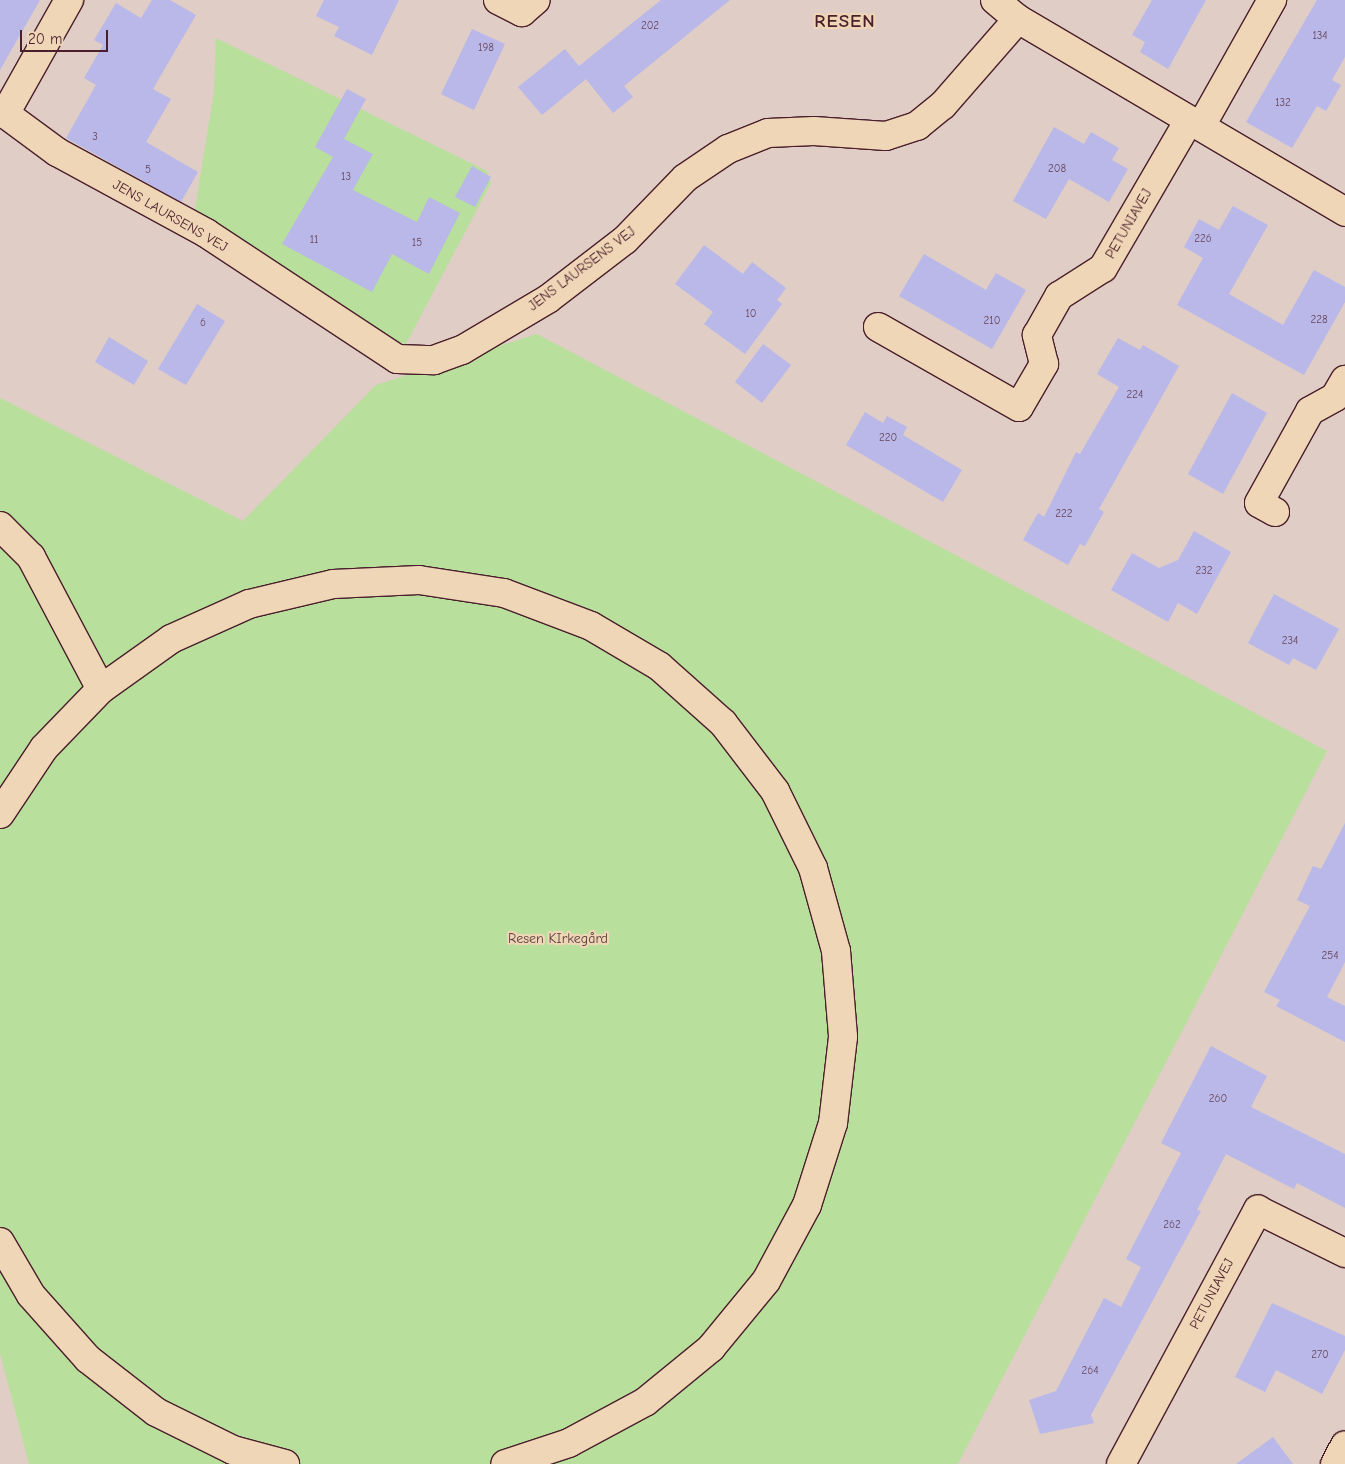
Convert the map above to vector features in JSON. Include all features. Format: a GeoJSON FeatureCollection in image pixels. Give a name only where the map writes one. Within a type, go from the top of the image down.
{"type":"FeatureCollection","features":[{"type":"Feature","properties":{"kind":"street"},"geometry":{"type":"LineString","coordinates":[[2,112],[69,0]]}},
{"type":"Feature","properties":{"kind":"street"},"geometry":{"type":"LineString","coordinates":[[498,0],[522,12],[536,0]]}},
{"type":"Feature","properties":{"kind":"street"},"geometry":{"type":"LineString","coordinates":[[995,0],[1018,19],[1345,212]]}},
{"type":"Feature","properties":{"kind":"street","name":"PETUNIAVEJ"},"geometry":{"type":"LineString","coordinates":[[878,327],[1019,407],[1044,364],[1037,335],[1059,296],[1103,268],[1272,0]]}},
{"type":"Feature","properties":{"kind":"street","name":"JENS LAURSENS VEJ"},"geometry":{"type":"LineString","coordinates":[[2,112],[56,152],[206,233],[396,359],[434,360],[462,350],[548,299],[625,240],[685,178],[728,149],[768,133],[814,131],[886,136],[918,126],[955,91],[1018,19]]}},
{"type":"Feature","properties":{"kind":"street"},"geometry":{"type":"LineString","coordinates":[[1275,512],[1259,503],[1310,411],[1335,397],[1345,380]]}},
{"type":"Feature","properties":{"kind":"street"},"geometry":{"type":"LineString","coordinates":[[0,526],[31,558],[101,689]]}},
{"type":"Feature","properties":{"kind":"street"},"geometry":{"type":"LineString","coordinates":[[0,814],[44,748],[101,689],[171,639],[249,604],[332,584],[418,580],[504,593],[584,622],[658,666],[723,723],[775,791],[813,868],[837,964],[843,1037],[833,1123],[807,1205],[766,1281],[711,1348],[645,1402],[569,1443],[505,1464]]}},
{"type":"Feature","properties":{"kind":"street","name":"PETUNIAVEJ"},"geometry":{"type":"LineString","coordinates":[[1121,1464],[1258,1210],[1345,1253]]}},
{"type":"Feature","properties":{"kind":"street"},"geometry":{"type":"LineString","coordinates":[[0,1242],[31,1295],[88,1360],[156,1412],[233,1450],[285,1464]]}},
{"type":"Feature","properties":{"kind":"street"},"geometry":{"type":"LineString","coordinates":[[1335,1464],[1345,1445]]}},
{"type":"Feature","properties":{"kind":"green space"},"geometry":{"type":"Polygon","coordinates":[[[216,38],[487,171],[491,183],[406,344],[393,341],[194,216],[214,91],[216,38]]]}},
{"type":"Feature","properties":{"kind":"green space","name":"Resen KIrkegård"},"geometry":{"type":"Polygon","coordinates":[[[537,334],[1327,751],[958,1464],[29,1464],[0,1353],[0,398],[243,521],[376,385],[537,334]]]}},
{"type":"Feature","properties":{"kind":"building"},"geometry":{"type":"Polygon","coordinates":[[[0,0],[40,0],[0,70],[0,0]]]}},
{"type":"Feature","properties":{"kind":"building"},"geometry":{"type":"Polygon","coordinates":[[[152,0],[170,0],[196,15],[153,89],[171,99],[146,142],[198,172],[181,202],[66,138],[96,85],[84,78],[103,45],[94,40],[116,3],[141,18],[152,0]]]}},
{"type":"Feature","properties":{"kind":"building"},"geometry":{"type":"Polygon","coordinates":[[[324,0],[399,0],[372,55],[334,36],[339,27],[316,16],[324,0]]]}},
{"type":"Feature","properties":{"kind":"building"},"geometry":{"type":"Polygon","coordinates":[[[661,0],[730,0],[624,86],[633,97],[613,113],[586,79],[542,115],[518,87],[565,49],[579,66],[661,0]]]}},
{"type":"Feature","properties":{"kind":"building"},"geometry":{"type":"Polygon","coordinates":[[[1152,0],[1206,0],[1168,69],[1140,52],[1145,42],[1132,35],[1152,0]]]}},
{"type":"Feature","properties":{"kind":"building"},"geometry":{"type":"Polygon","coordinates":[[[1317,0],[1345,0],[1345,57],[1332,80],[1341,85],[1326,111],[1317,106],[1292,148],[1246,122],[1317,0]]]}},
{"type":"Feature","properties":{"kind":"building"},"geometry":{"type":"Polygon","coordinates":[[[472,29],[505,44],[474,110],[441,94],[472,29]]]}},
{"type":"Feature","properties":{"kind":"building"},"geometry":{"type":"Polygon","coordinates":[[[347,89],[366,99],[344,139],[373,154],[353,190],[417,222],[429,197],[460,213],[429,274],[392,254],[372,292],[282,244],[333,157],[315,147],[347,89]]]}},
{"type":"Feature","properties":{"kind":"building"},"geometry":{"type":"Polygon","coordinates":[[[1054,127],[1084,144],[1091,132],[1119,148],[1112,160],[1128,169],[1109,202],[1069,179],[1046,219],[1013,201],[1054,127]]]}},
{"type":"Feature","properties":{"kind":"building"},"geometry":{"type":"Polygon","coordinates":[[[472,166],[491,177],[475,207],[455,197],[472,166]]]}},
{"type":"Feature","properties":{"kind":"building"},"geometry":{"type":"Polygon","coordinates":[[[1233,206],[1268,225],[1229,294],[1283,325],[1314,270],[1345,287],[1345,302],[1304,375],[1177,305],[1203,258],[1184,247],[1199,219],[1219,230],[1233,206]]]}},
{"type":"Feature","properties":{"kind":"building"},"geometry":{"type":"Polygon","coordinates":[[[704,245],[743,274],[752,262],[786,288],[777,300],[782,304],[745,354],[704,324],[713,312],[675,284],[704,245]]]}},
{"type":"Feature","properties":{"kind":"building"},"geometry":{"type":"Polygon","coordinates":[[[924,254],[986,290],[996,273],[1026,290],[992,349],[899,296],[924,254]]]}},
{"type":"Feature","properties":{"kind":"building"},"geometry":{"type":"Polygon","coordinates":[[[197,304],[225,321],[186,385],[158,369],[197,304]]]}},
{"type":"Feature","properties":{"kind":"building"},"geometry":{"type":"Polygon","coordinates":[[[109,337],[148,361],[134,385],[95,362],[109,337]]]}},
{"type":"Feature","properties":{"kind":"building"},"geometry":{"type":"Polygon","coordinates":[[[1118,338],[1140,350],[1143,345],[1179,366],[1099,509],[1104,512],[1085,546],[1080,544],[1068,565],[1023,540],[1038,513],[1044,517],[1076,452],[1080,454],[1119,387],[1097,374],[1118,338]]]}},
{"type":"Feature","properties":{"kind":"building"},"geometry":{"type":"Polygon","coordinates":[[[763,344],[791,365],[762,403],[735,382],[763,344]]]}},
{"type":"Feature","properties":{"kind":"building"},"geometry":{"type":"Polygon","coordinates":[[[1232,393],[1267,413],[1223,494],[1188,474],[1232,393]]]}},
{"type":"Feature","properties":{"kind":"building"},"geometry":{"type":"Polygon","coordinates":[[[865,412],[883,423],[887,416],[907,427],[903,435],[962,470],[943,502],[846,445],[865,412]]]}},
{"type":"Feature","properties":{"kind":"building"},"geometry":{"type":"Polygon","coordinates":[[[1194,531],[1231,552],[1197,614],[1178,603],[1168,622],[1111,590],[1132,553],[1159,568],[1178,560],[1194,531]]]}},
{"type":"Feature","properties":{"kind":"building"},"geometry":{"type":"Polygon","coordinates":[[[1274,594],[1339,629],[1316,670],[1293,658],[1289,665],[1248,643],[1274,594]]]}},
{"type":"Feature","properties":{"kind":"building"},"geometry":{"type":"Polygon","coordinates":[[[1345,823],[1345,962],[1327,997],[1345,1006],[1345,1042],[1276,1006],[1280,1000],[1264,992],[1310,906],[1297,900],[1313,866],[1321,869],[1345,823]]]}},
{"type":"Feature","properties":{"kind":"building"},"geometry":{"type":"Polygon","coordinates":[[[1211,1046],[1267,1076],[1251,1107],[1345,1154],[1345,1208],[1297,1183],[1294,1189],[1226,1154],[1197,1210],[1201,1211],[1091,1415],[1094,1423],[1040,1434],[1029,1400],[1056,1391],[1104,1298],[1121,1307],[1141,1267],[1126,1259],[1181,1153],[1161,1143],[1211,1046]]]}},
{"type":"Feature","properties":{"kind":"building"},"geometry":{"type":"Polygon","coordinates":[[[1272,1303],[1345,1336],[1345,1350],[1322,1394],[1276,1370],[1265,1392],[1235,1377],[1272,1303]]]}},
{"type":"Feature","properties":{"kind":"building"},"geometry":{"type":"Polygon","coordinates":[[[1273,1437],[1293,1464],[1236,1464],[1273,1437]]]}},
{"type":"Feature","properties":{"kind":"district","name":"RESEN"},"geometry":{"type":"Point","coordinates":[845,22]}}]}
